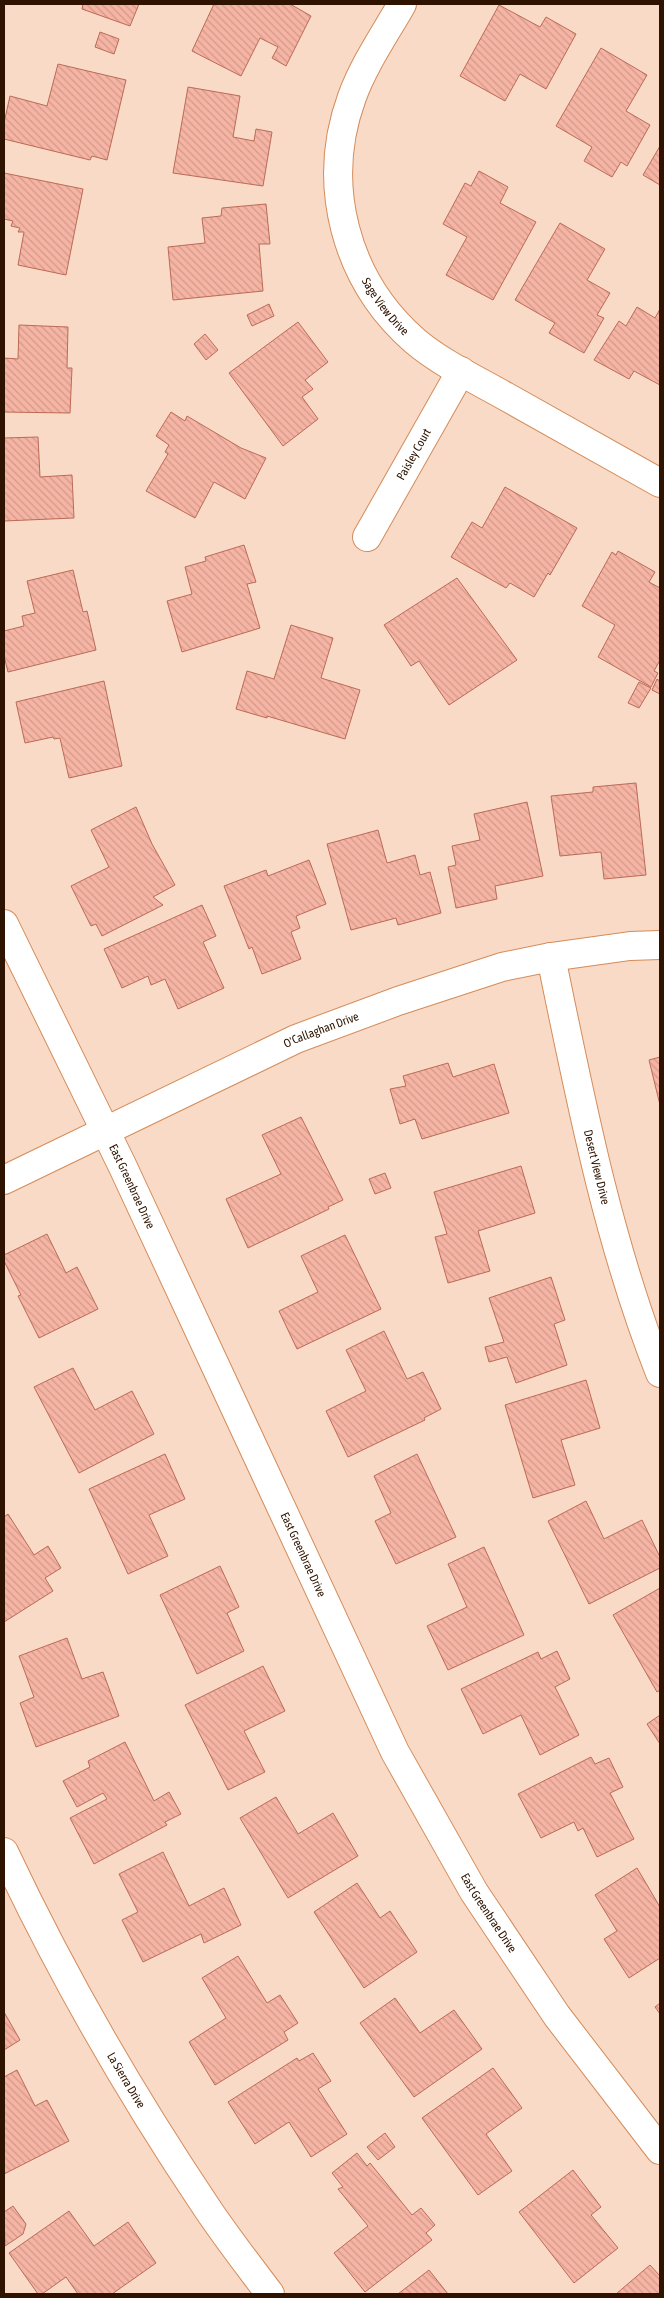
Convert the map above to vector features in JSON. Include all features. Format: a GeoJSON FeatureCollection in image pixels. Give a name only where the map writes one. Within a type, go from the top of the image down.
{"type":"FeatureCollection","features":[{"type":"Feature","properties":{"kind":"street","name":"Sage View Drive"},"geometry":{"type":"LineString","coordinates":[[402,4],[352,96],[340,139],[337,184],[344,232],[360,271],[385,311],[416,341],[461,371],[660,483]]}},
{"type":"Feature","properties":{"kind":"street","name":"Paisley Court"},"geometry":{"type":"LineString","coordinates":[[368,537],[461,371]]}},
{"type":"Feature","properties":{"kind":"street","name":"East Greenbrae Drive"},"geometry":{"type":"LineString","coordinates":[[4,924],[106,1132],[395,1752],[474,1892],[557,2016],[660,2150]]}},
{"type":"Feature","properties":{"kind":"street","name":"O'Callaghan Drive"},"geometry":{"type":"LineString","coordinates":[[4,1180],[296,1039],[398,1001],[502,967],[551,957],[630,946],[660,945]]}},
{"type":"Feature","properties":{"kind":"street","name":"Desert View Drive"},"geometry":{"type":"LineString","coordinates":[[551,957],[578,1089],[610,1223],[660,1373]]}},
{"type":"Feature","properties":{"kind":"street","name":"La Sierra Drive"},"geometry":{"type":"LineString","coordinates":[[4,1852],[34,1916],[115,2062],[208,2209],[270,2294]]}},
{"type":"Feature","properties":{"kind":"building"},"geometry":{"type":"Polygon","coordinates":[[[83,4],[139,4],[130,26],[82,9],[83,4]]]}},
{"type":"Feature","properties":{"kind":"building"},"geometry":{"type":"Polygon","coordinates":[[[214,4],[290,4],[311,16],[286,66],[272,58],[278,47],[260,38],[241,76],[192,51],[214,4]]]}},
{"type":"Feature","properties":{"kind":"building"},"geometry":{"type":"Polygon","coordinates":[[[499,5],[540,27],[546,17],[576,34],[546,89],[520,74],[505,101],[460,76],[499,5]]]}},
{"type":"Feature","properties":{"kind":"building"},"geometry":{"type":"Polygon","coordinates":[[[100,32],[119,39],[114,54],[95,47],[100,32]]]}},
{"type":"Feature","properties":{"kind":"building"},"geometry":{"type":"Polygon","coordinates":[[[601,48],[647,75],[626,111],[650,125],[627,166],[621,162],[612,177],[584,161],[592,147],[556,126],[601,48]]]}},
{"type":"Feature","properties":{"kind":"building"},"geometry":{"type":"Polygon","coordinates":[[[58,64],[126,80],[107,160],[92,156],[90,160],[4,139],[4,123],[10,96],[47,106],[58,64]]]}},
{"type":"Feature","properties":{"kind":"building"},"geometry":{"type":"Polygon","coordinates":[[[188,87],[240,96],[233,137],[254,141],[256,129],[272,132],[263,186],[173,173],[188,87]]]}},
{"type":"Feature","properties":{"kind":"building"},"geometry":{"type":"Polygon","coordinates":[[[660,146],[660,185],[643,175],[660,146]]]}},
{"type":"Feature","properties":{"kind":"building"},"geometry":{"type":"Polygon","coordinates":[[[479,171],[508,187],[500,203],[536,222],[493,300],[446,275],[467,237],[443,224],[465,183],[471,186],[479,171]]]}},
{"type":"Feature","properties":{"kind":"building"},"geometry":{"type":"Polygon","coordinates":[[[4,173],[83,189],[66,275],[18,265],[24,232],[18,232],[20,228],[11,226],[13,221],[4,219],[4,173]]]}},
{"type":"Feature","properties":{"kind":"building"},"geometry":{"type":"Polygon","coordinates":[[[266,204],[270,244],[259,244],[263,291],[173,300],[168,247],[205,243],[202,218],[221,216],[222,208],[266,204]]]}},
{"type":"Feature","properties":{"kind":"building"},"geometry":{"type":"Polygon","coordinates":[[[560,223],[605,249],[587,280],[610,293],[597,315],[604,318],[584,353],[549,333],[555,323],[515,300],[560,223]]]}},
{"type":"Feature","properties":{"kind":"building"},"geometry":{"type":"Polygon","coordinates":[[[269,304],[274,316],[252,326],[247,315],[269,304]]]}},
{"type":"Feature","properties":{"kind":"building"},"geometry":{"type":"Polygon","coordinates":[[[637,307],[655,318],[660,309],[660,385],[634,371],[629,379],[594,360],[619,321],[626,326],[637,307]]]}},
{"type":"Feature","properties":{"kind":"building"},"geometry":{"type":"Polygon","coordinates":[[[298,322],[328,362],[305,380],[313,389],[302,397],[318,419],[283,446],[229,373],[298,322]]]}},
{"type":"Feature","properties":{"kind":"building"},"geometry":{"type":"Polygon","coordinates":[[[19,325],[68,327],[67,368],[72,368],[70,413],[4,412],[4,358],[18,359],[19,325]]]}},
{"type":"Feature","properties":{"kind":"building"},"geometry":{"type":"Polygon","coordinates":[[[205,334],[218,350],[206,360],[194,344],[205,334]]]}},
{"type":"Feature","properties":{"kind":"building"},"geometry":{"type":"Polygon","coordinates":[[[171,412],[185,421],[187,416],[241,448],[266,458],[245,499],[214,482],[195,518],[146,491],[168,454],[165,452],[169,445],[156,436],[171,412]]]}},
{"type":"Feature","properties":{"kind":"building"},"geometry":{"type":"Polygon","coordinates":[[[38,437],[40,477],[72,475],[74,518],[4,521],[4,438],[38,437]]]}},
{"type":"Feature","properties":{"kind":"building"},"geometry":{"type":"Polygon","coordinates":[[[505,487],[577,528],[550,575],[548,573],[534,597],[510,583],[506,588],[451,557],[472,522],[482,528],[505,487]]]}},
{"type":"Feature","properties":{"kind":"building"},"geometry":{"type":"Polygon","coordinates":[[[244,545],[256,582],[247,584],[260,628],[182,652],[167,601],[192,594],[185,567],[206,561],[205,557],[244,545]]]}},
{"type":"Feature","properties":{"kind":"building"},"geometry":{"type":"Polygon","coordinates":[[[618,551],[655,572],[649,582],[660,588],[660,660],[654,671],[658,673],[651,687],[598,657],[615,625],[582,606],[612,552],[616,555],[618,551]]]}},
{"type":"Feature","properties":{"kind":"building"},"geometry":{"type":"Polygon","coordinates":[[[73,570],[83,612],[87,611],[96,650],[8,672],[4,656],[4,631],[24,626],[22,616],[35,613],[27,581],[73,570]]]}},
{"type":"Feature","properties":{"kind":"building"},"geometry":{"type":"Polygon","coordinates":[[[457,578],[517,660],[449,705],[419,661],[411,666],[384,625],[457,578]]]}},
{"type":"Feature","properties":{"kind":"building"},"geometry":{"type":"Polygon","coordinates":[[[291,625],[333,638],[321,678],[360,690],[345,739],[236,709],[247,671],[274,679],[291,625]]]}},
{"type":"Feature","properties":{"kind":"building"},"geometry":{"type":"Polygon","coordinates":[[[657,679],[660,681],[660,694],[652,690],[657,679]]]}},
{"type":"Feature","properties":{"kind":"building"},"geometry":{"type":"Polygon","coordinates":[[[104,681],[122,766],[69,778],[60,738],[54,739],[53,737],[25,743],[16,702],[104,681]]]}},
{"type":"Feature","properties":{"kind":"building"},"geometry":{"type":"Polygon","coordinates":[[[639,682],[651,688],[639,708],[628,703],[639,682]]]}},
{"type":"Feature","properties":{"kind":"building"},"geometry":{"type":"Polygon","coordinates":[[[636,783],[646,875],[604,879],[601,852],[560,856],[551,796],[593,792],[593,787],[636,783]]]}},
{"type":"Feature","properties":{"kind":"building"},"geometry":{"type":"Polygon","coordinates":[[[527,802],[543,876],[495,886],[497,899],[456,908],[448,867],[456,865],[452,846],[480,840],[474,814],[527,802]]]}},
{"type":"Feature","properties":{"kind":"building"},"geometry":{"type":"Polygon","coordinates":[[[136,807],[152,844],[175,885],[153,897],[163,905],[102,936],[96,924],[91,926],[71,886],[109,867],[91,830],[136,807]]]}},
{"type":"Feature","properties":{"kind":"building"},"geometry":{"type":"Polygon","coordinates":[[[378,830],[387,863],[415,855],[420,875],[430,872],[441,913],[398,925],[396,918],[351,930],[327,844],[378,830]]]}},
{"type":"Feature","properties":{"kind":"building"},"geometry":{"type":"Polygon","coordinates":[[[309,860],[326,904],[296,916],[300,928],[291,932],[301,959],[262,974],[252,947],[249,949],[224,886],[266,870],[268,876],[309,860]]]}},
{"type":"Feature","properties":{"kind":"building"},"geometry":{"type":"Polygon","coordinates":[[[202,905],[216,936],[203,942],[224,988],[178,1009],[165,979],[151,985],[148,976],[122,988],[104,949],[202,905]]]}},
{"type":"Feature","properties":{"kind":"building"},"geometry":{"type":"Polygon","coordinates":[[[660,1057],[660,1105],[649,1060],[660,1057]]]}},
{"type":"Feature","properties":{"kind":"building"},"geometry":{"type":"Polygon","coordinates":[[[448,1063],[453,1077],[494,1064],[509,1113],[422,1139],[415,1119],[400,1124],[390,1089],[406,1086],[403,1076],[448,1063]]]}},
{"type":"Feature","properties":{"kind":"building"},"geometry":{"type":"Polygon","coordinates":[[[301,1117],[343,1200],[328,1207],[329,1209],[248,1248],[226,1199],[281,1174],[262,1135],[301,1117]]]}},
{"type":"Feature","properties":{"kind":"building"},"geometry":{"type":"Polygon","coordinates":[[[521,1166],[535,1213],[478,1231],[490,1271],[448,1283],[435,1237],[447,1234],[434,1192],[521,1166]]]}},
{"type":"Feature","properties":{"kind":"building"},"geometry":{"type":"Polygon","coordinates":[[[385,1173],[391,1188],[375,1194],[369,1179],[385,1173]]]}},
{"type":"Feature","properties":{"kind":"building"},"geometry":{"type":"Polygon","coordinates":[[[47,1234],[66,1273],[77,1267],[98,1309],[39,1338],[18,1296],[21,1295],[4,1261],[4,1255],[47,1234]]]}},
{"type":"Feature","properties":{"kind":"building"},"geometry":{"type":"Polygon","coordinates":[[[345,1235],[381,1309],[297,1349],[279,1311],[318,1292],[301,1256],[345,1235]]]}},
{"type":"Feature","properties":{"kind":"building"},"geometry":{"type":"Polygon","coordinates":[[[551,1277],[565,1320],[554,1324],[567,1365],[516,1383],[507,1357],[489,1362],[485,1347],[504,1342],[489,1298],[551,1277]]]}},
{"type":"Feature","properties":{"kind":"building"},"geometry":{"type":"Polygon","coordinates":[[[384,1331],[407,1379],[423,1372],[441,1409],[424,1418],[425,1420],[348,1457],[326,1411],[366,1391],[346,1350],[384,1331]]]}},
{"type":"Feature","properties":{"kind":"building"},"geometry":{"type":"Polygon","coordinates":[[[73,1368],[95,1410],[132,1391],[154,1434],[79,1473],[34,1387],[73,1368]]]}},
{"type":"Feature","properties":{"kind":"building"},"geometry":{"type":"Polygon","coordinates":[[[586,1380],[600,1428],[561,1440],[575,1485],[533,1498],[505,1405],[586,1380]]]}},
{"type":"Feature","properties":{"kind":"building"},"geometry":{"type":"Polygon","coordinates":[[[165,1454],[185,1499],[149,1515],[168,1556],[128,1574],[89,1489],[165,1454]]]}},
{"type":"Feature","properties":{"kind":"building"},"geometry":{"type":"Polygon","coordinates":[[[417,1454],[456,1537],[396,1564],[375,1521],[391,1513],[374,1476],[417,1454]]]}},
{"type":"Feature","properties":{"kind":"building"},"geometry":{"type":"Polygon","coordinates":[[[586,1501],[604,1539],[642,1520],[660,1557],[660,1568],[589,1604],[548,1521],[586,1501]]]}},
{"type":"Feature","properties":{"kind":"building"},"geometry":{"type":"Polygon","coordinates":[[[8,1514],[34,1555],[48,1546],[61,1568],[45,1578],[53,1591],[4,1622],[4,1517],[8,1514]]]}},
{"type":"Feature","properties":{"kind":"building"},"geometry":{"type":"Polygon","coordinates":[[[484,1547],[524,1635],[448,1670],[427,1626],[467,1607],[448,1564],[484,1547]]]}},
{"type":"Feature","properties":{"kind":"building"},"geometry":{"type":"Polygon","coordinates":[[[220,1566],[239,1607],[227,1613],[244,1651],[197,1674],[160,1595],[220,1566]]]}},
{"type":"Feature","properties":{"kind":"building"},"geometry":{"type":"Polygon","coordinates":[[[660,1588],[660,1690],[657,1692],[613,1615],[660,1588]]]}},
{"type":"Feature","properties":{"kind":"building"},"geometry":{"type":"Polygon","coordinates":[[[67,1638],[82,1679],[103,1672],[119,1716],[36,1747],[20,1703],[34,1697],[19,1656],[67,1638]]]}},
{"type":"Feature","properties":{"kind":"building"},"geometry":{"type":"Polygon","coordinates":[[[557,1651],[570,1679],[555,1687],[579,1735],[540,1755],[521,1715],[483,1734],[461,1689],[538,1652],[541,1659],[557,1651]]]}},
{"type":"Feature","properties":{"kind":"building"},"geometry":{"type":"Polygon","coordinates":[[[263,1666],[285,1711],[244,1731],[265,1772],[228,1790],[185,1705],[263,1666]]]}},
{"type":"Feature","properties":{"kind":"building"},"geometry":{"type":"Polygon","coordinates":[[[660,1715],[660,1744],[647,1724],[660,1715]]]}},
{"type":"Feature","properties":{"kind":"building"},"geometry":{"type":"Polygon","coordinates":[[[125,1742],[154,1801],[169,1792],[181,1814],[165,1822],[167,1825],[94,1864],[70,1818],[107,1799],[103,1793],[77,1807],[63,1781],[90,1767],[88,1761],[125,1742]]]}},
{"type":"Feature","properties":{"kind":"building"},"geometry":{"type":"Polygon","coordinates":[[[591,1757],[595,1764],[609,1758],[623,1787],[610,1793],[634,1839],[597,1857],[583,1828],[578,1831],[574,1822],[541,1838],[518,1794],[591,1757]]]}},
{"type":"Feature","properties":{"kind":"building"},"geometry":{"type":"Polygon","coordinates":[[[276,1797],[298,1834],[333,1813],[358,1856],[288,1898],[240,1818],[276,1797]]]}},
{"type":"Feature","properties":{"kind":"building"},"geometry":{"type":"Polygon","coordinates":[[[163,1852],[189,1906],[224,1888],[241,1925],[204,1943],[201,1934],[143,1962],[122,1920],[138,1912],[119,1874],[163,1852]]]}},
{"type":"Feature","properties":{"kind":"building"},"geometry":{"type":"Polygon","coordinates":[[[637,1868],[660,1907],[660,1958],[629,1978],[604,1939],[617,1931],[595,1895],[637,1868]]]}},
{"type":"Feature","properties":{"kind":"building"},"geometry":{"type":"Polygon","coordinates":[[[357,1883],[380,1918],[390,1911],[417,1952],[364,1988],[314,1912],[357,1883]]]}},
{"type":"Feature","properties":{"kind":"building"},"geometry":{"type":"Polygon","coordinates":[[[238,1956],[267,2003],[280,1995],[298,2023],[284,2032],[288,2040],[215,2085],[189,2042],[226,2018],[202,1978],[238,1956]]]}},
{"type":"Feature","properties":{"kind":"building"},"geometry":{"type":"Polygon","coordinates":[[[395,1998],[420,2033],[454,2010],[482,2049],[414,2097],[360,2023],[395,1998]]]}},
{"type":"Feature","properties":{"kind":"building"},"geometry":{"type":"Polygon","coordinates":[[[660,2003],[660,2014],[655,2007],[660,2003]]]}},
{"type":"Feature","properties":{"kind":"building"},"geometry":{"type":"Polygon","coordinates":[[[4,2012],[20,2040],[4,2050],[4,2012]]]}},
{"type":"Feature","properties":{"kind":"building"},"geometry":{"type":"Polygon","coordinates":[[[313,2053],[331,2081],[318,2089],[347,2134],[311,2157],[289,2122],[255,2144],[228,2102],[297,2058],[299,2061],[313,2053]]]}},
{"type":"Feature","properties":{"kind":"building"},"geometry":{"type":"Polygon","coordinates":[[[493,2068],[522,2108],[486,2134],[512,2171],[478,2195],[422,2118],[493,2068]]]}},
{"type":"Feature","properties":{"kind":"building"},"geometry":{"type":"Polygon","coordinates":[[[17,2070],[35,2106],[47,2100],[69,2141],[4,2174],[4,2077],[17,2070]]]}},
{"type":"Feature","properties":{"kind":"building"},"geometry":{"type":"Polygon","coordinates":[[[385,2133],[395,2147],[378,2160],[367,2147],[385,2133]]]}},
{"type":"Feature","properties":{"kind":"building"},"geometry":{"type":"Polygon","coordinates":[[[357,2153],[367,2166],[370,2163],[412,2215],[421,2208],[435,2225],[426,2233],[432,2240],[365,2292],[334,2253],[368,2226],[338,2189],[343,2187],[332,2173],[357,2153]]]}},
{"type":"Feature","properties":{"kind":"building"},"geometry":{"type":"Polygon","coordinates":[[[573,2170],[601,2207],[591,2215],[618,2248],[574,2283],[519,2212],[573,2170]]]}},
{"type":"Feature","properties":{"kind":"building"},"geometry":{"type":"Polygon","coordinates":[[[13,2206],[26,2224],[23,2234],[5,2246],[4,2212],[13,2206]]]}},
{"type":"Feature","properties":{"kind":"building"},"geometry":{"type":"Polygon","coordinates":[[[69,2211],[94,2246],[128,2222],[156,2263],[112,2294],[78,2294],[66,2277],[42,2294],[38,2294],[9,2253],[69,2211]]]}},
{"type":"Feature","properties":{"kind":"building"},"geometry":{"type":"Polygon","coordinates":[[[650,2265],[660,2276],[660,2294],[616,2294],[650,2265]]]}},
{"type":"Feature","properties":{"kind":"building"},"geometry":{"type":"Polygon","coordinates":[[[429,2270],[448,2294],[398,2294],[429,2270]]]}}]}
